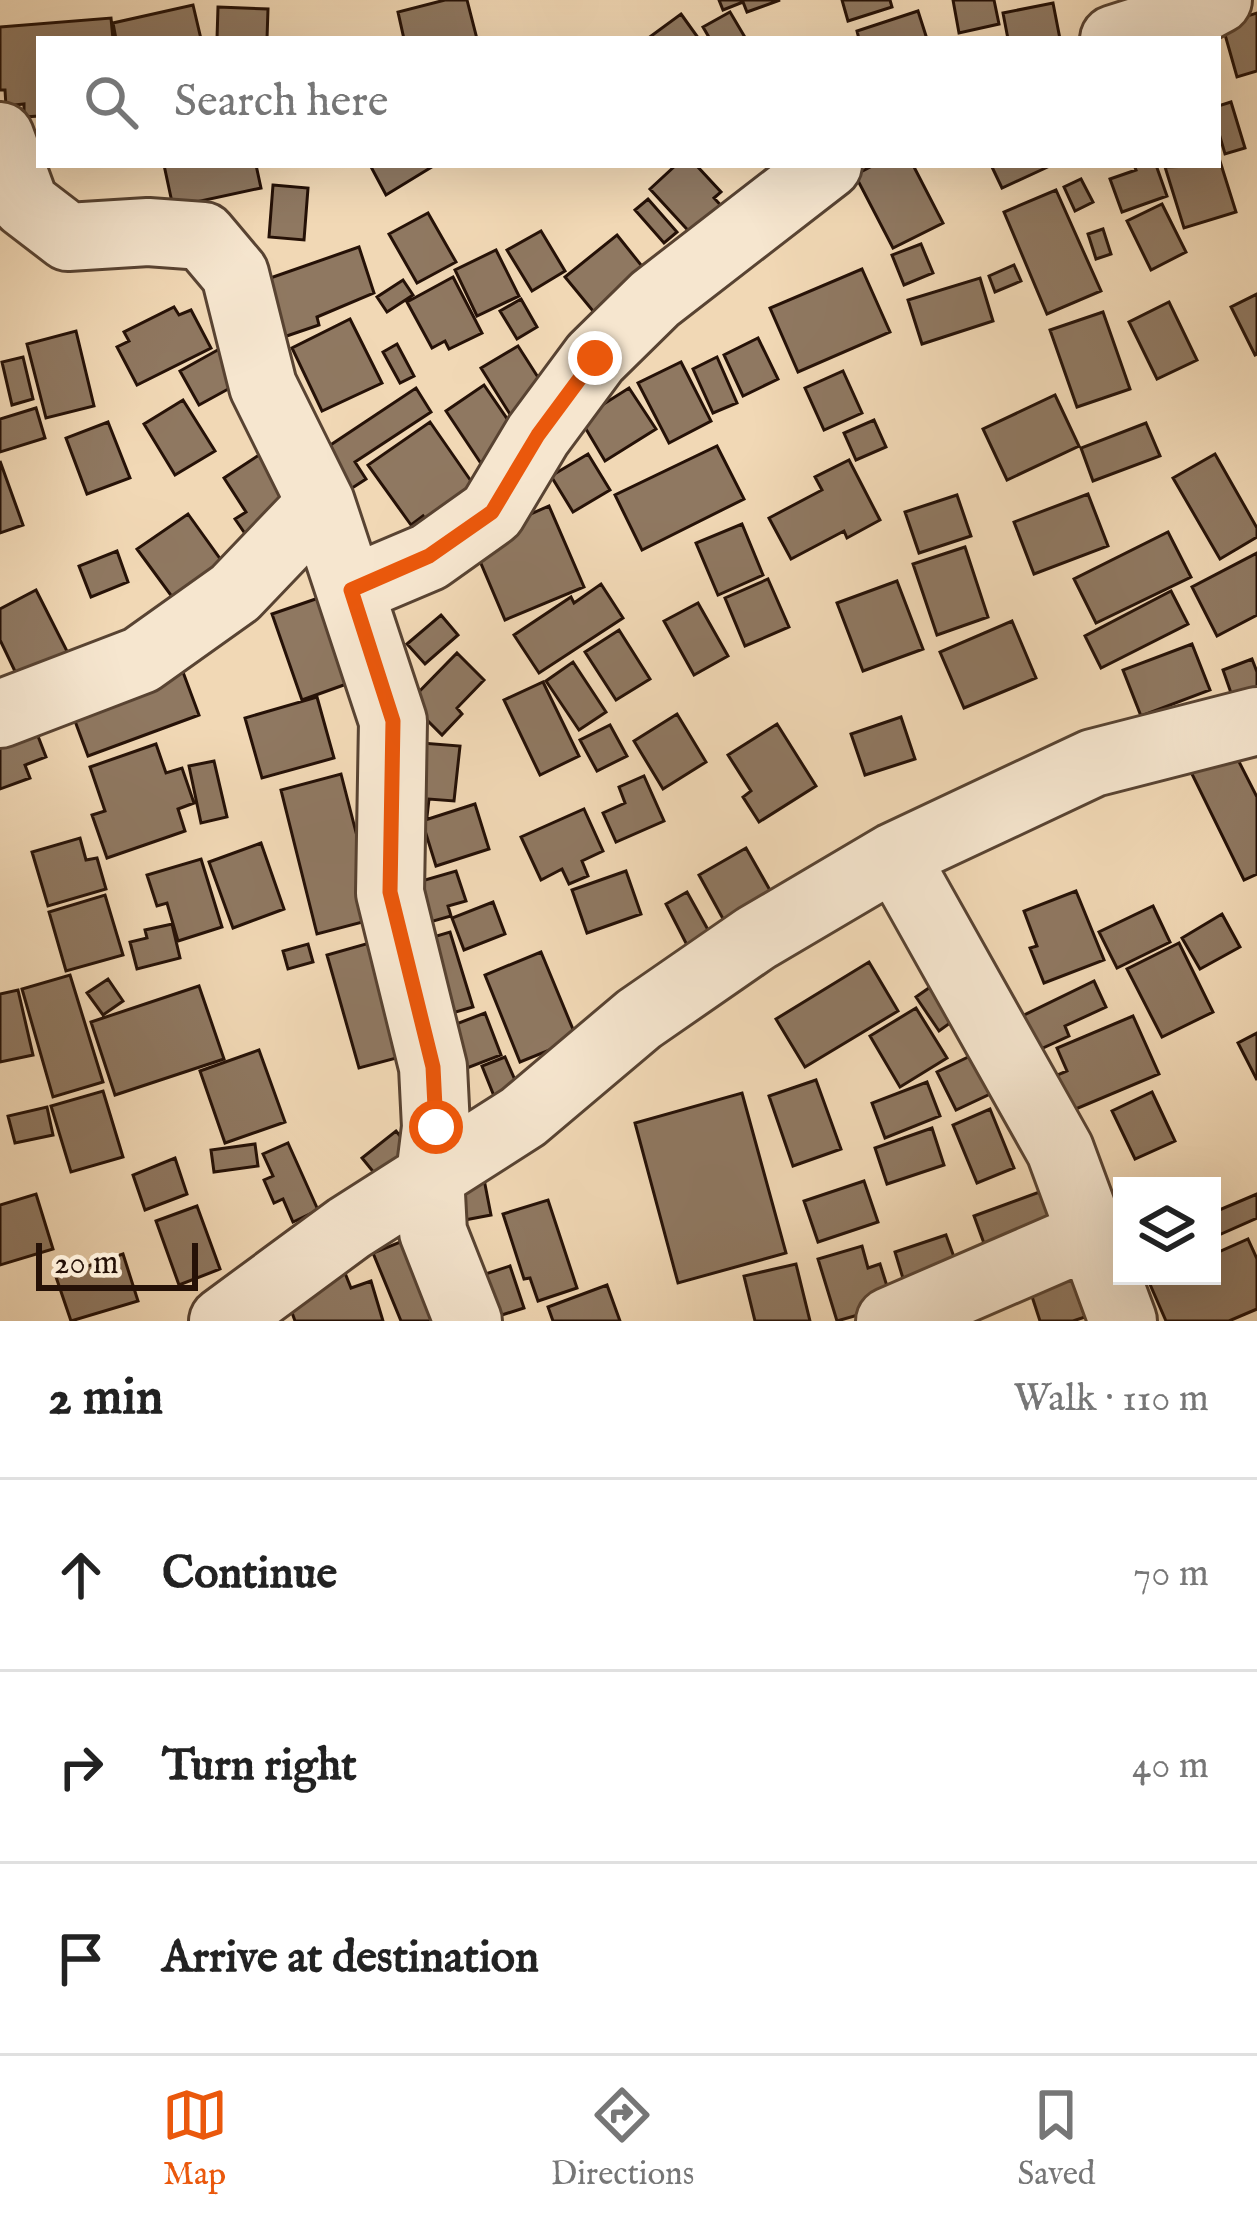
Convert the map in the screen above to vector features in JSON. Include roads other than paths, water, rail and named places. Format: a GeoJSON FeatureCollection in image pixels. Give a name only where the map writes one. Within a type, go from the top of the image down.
{"type":"FeatureCollection","features":[{"type":"Feature","properties":{"kind":"street"},"geometry":{"type":"LineString","coordinates":[[1124,36],[1190,15],[1218,0]]}},
{"type":"Feature","properties":{"kind":"street"},"geometry":{"type":"LineString","coordinates":[[0,136],[25,204],[68,236],[203,236],[236,274],[263,386],[321,503],[393,721],[390,892],[433,1067],[433,1232],[468,1321]]}},
{"type":"Feature","properties":{"kind":"street"},"geometry":{"type":"LineString","coordinates":[[358,611],[492,512],[538,435],[595,358],[655,299],[823,168]]}},
{"type":"Feature","properties":{"kind":"street"},"geometry":{"type":"LineString","coordinates":[[0,714],[141,660],[235,593],[321,503]]}},
{"type":"Feature","properties":{"kind":"street"},"geometry":{"type":"LineString","coordinates":[[223,1321],[349,1228],[523,1117],[639,1019],[756,938],[895,856],[1093,763],[1257,721]]}},
{"type":"Feature","properties":{"kind":"street"},"geometry":{"type":"LineString","coordinates":[[895,856],[1060,1150],[1123,1321]]}},
{"type":"Feature","properties":{"kind":"street"},"geometry":{"type":"LineString","coordinates":[[890,1321],[1091,1234]]}}]}
